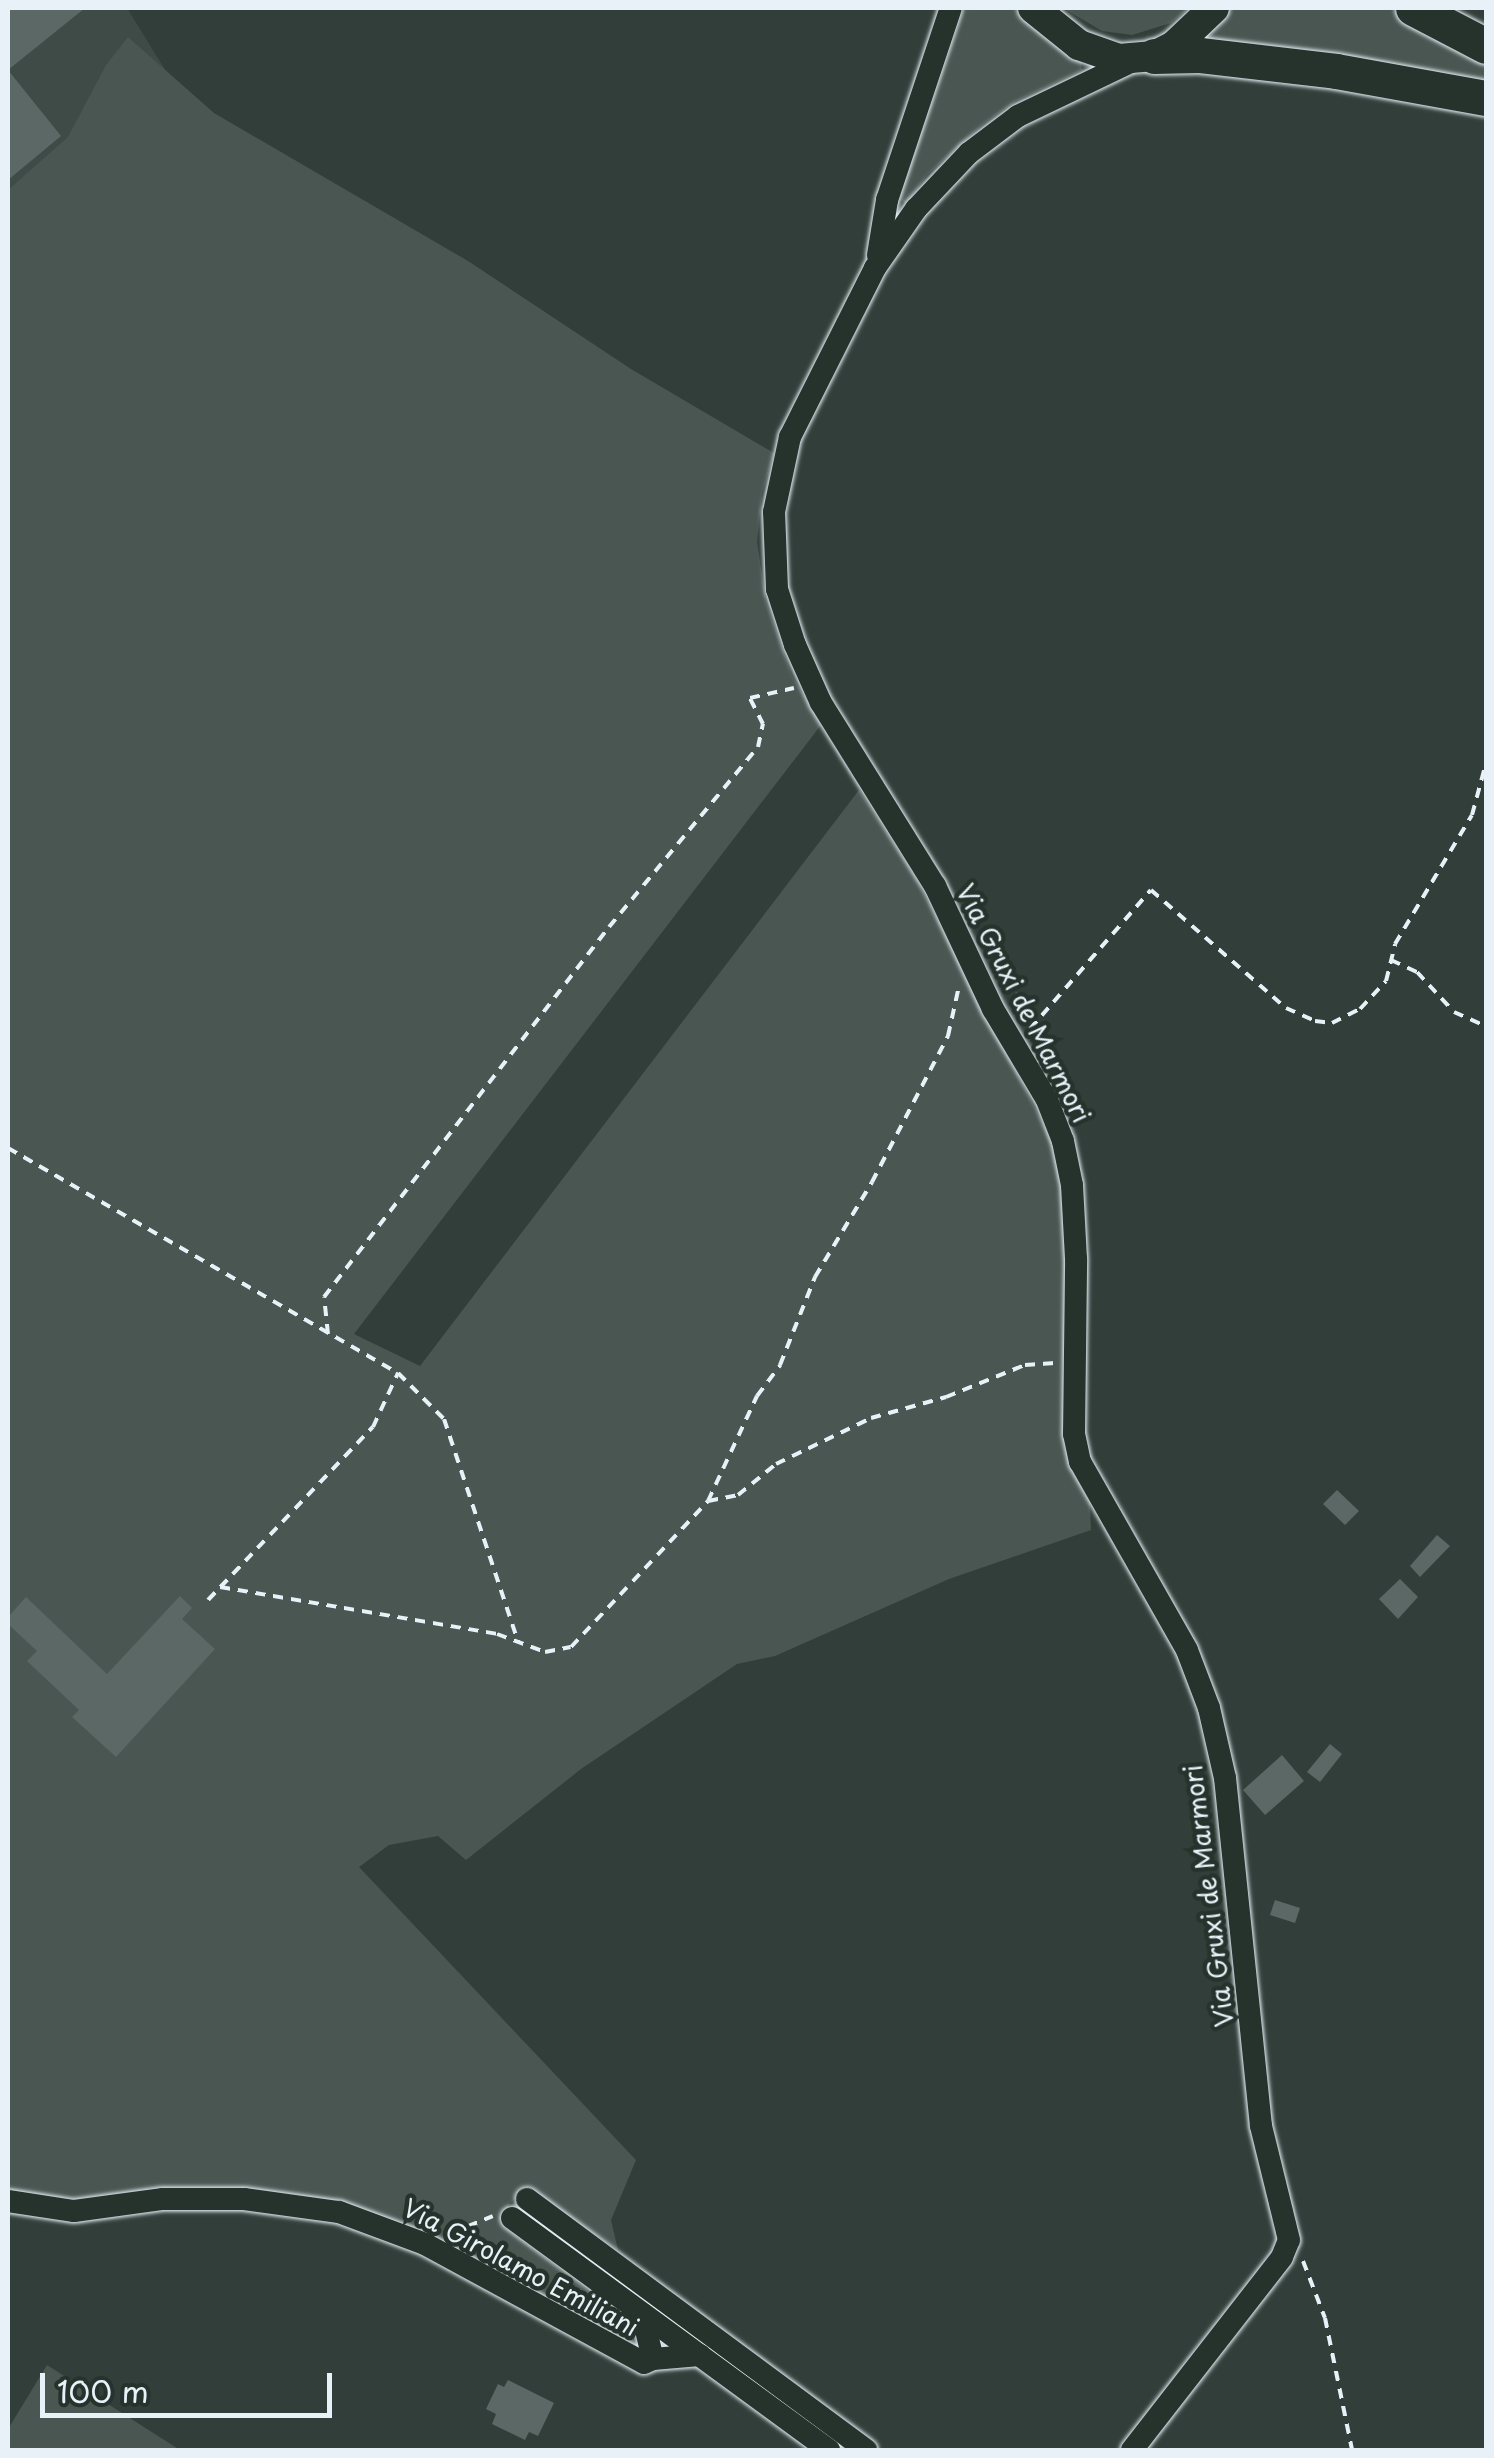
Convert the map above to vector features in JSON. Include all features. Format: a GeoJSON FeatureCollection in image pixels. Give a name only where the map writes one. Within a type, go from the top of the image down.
{"type":"FeatureCollection","features":[{"type":"Feature","properties":{"kind":"highway"},"geometry":{"type":"LineString","coordinates":[[1413,8],[1486,46]]}},
{"type":"Feature","properties":{"kind":"highway"},"geometry":{"type":"LineString","coordinates":[[1147,57],[1200,56],[1336,71],[1486,98]]}},
{"type":"Feature","properties":{"kind":"main road"},"geometry":{"type":"LineString","coordinates":[[1032,8],[1049,24],[1096,54],[1147,57],[1192,32],[1214,8]]}},
{"type":"Feature","properties":{"kind":"street","name":"Via Gruxi de Marmori"},"geometry":{"type":"LineString","coordinates":[[874,268],[886,229],[886,200],[951,8]]}},
{"type":"Feature","properties":{"kind":"street","name":"Via Gruxi de Marmori"},"geometry":{"type":"LineString","coordinates":[[1147,57],[1045,101],[992,134],[916,209],[874,268],[790,437],[774,512],[777,589],[812,684],[926,870],[971,965],[1022,1052],[1064,1141],[1072,1185],[1074,1434],[1080,1462],[1172,1616],[1209,1708],[1233,1836],[1261,2126],[1289,2240]]}},
{"type":"Feature","properties":{"kind":"street","name":"Via Girolamo Emiliani"},"geometry":{"type":"LineString","coordinates":[[8,2201],[74,2211],[163,2199],[244,2199],[339,2212],[425,2244],[644,2362],[652,2360]]}},
{"type":"Feature","properties":{"kind":"street","name":"Via Girolamo Emiliani"},"geometry":{"type":"LineString","coordinates":[[527,2199],[866,2450]]}},
{"type":"Feature","properties":{"kind":"street","name":"Via Girolamo Emiliani"},"geometry":{"type":"LineString","coordinates":[[512,2218],[829,2450]]}},
{"type":"Feature","properties":{"kind":"street"},"geometry":{"type":"LineString","coordinates":[[1132,2450],[1282,2257],[1289,2240]]}},
{"type":"Feature","properties":{"kind":"street"},"geometry":{"type":"LineString","coordinates":[[642,2314],[652,2360],[700,2356]]}},
{"type":"Feature","properties":{"kind":"path"},"geometry":{"type":"LineString","coordinates":[[328,1334],[324,1297],[609,927],[758,748],[763,724],[750,698],[812,684]]}},
{"type":"Feature","properties":{"kind":"path"},"geometry":{"type":"LineString","coordinates":[[1022,1052],[1031,1028],[1151,890],[1286,1008],[1315,1021],[1332,1023],[1360,1009],[1386,981],[1396,944],[1472,816],[1486,763]]}},
{"type":"Feature","properties":{"kind":"path"},"geometry":{"type":"LineString","coordinates":[[1391,960],[1417,972],[1454,1012],[1486,1026]]}},
{"type":"Feature","properties":{"kind":"path"},"geometry":{"type":"LineString","coordinates":[[220,1588],[497,1634],[545,1652],[571,1647],[708,1501],[757,1396],[780,1366],[815,1277],[872,1182],[948,1036],[958,988],[971,965]]}},
{"type":"Feature","properties":{"kind":"path"},"geometry":{"type":"LineString","coordinates":[[8,1148],[398,1373],[444,1419],[518,1642]]}},
{"type":"Feature","properties":{"kind":"path"},"geometry":{"type":"LineString","coordinates":[[708,1501],[738,1496],[776,1464],[871,1418],[946,1398],[1025,1365],[1075,1362]]}},
{"type":"Feature","properties":{"kind":"path"},"geometry":{"type":"LineString","coordinates":[[208,1600],[373,1427],[398,1373]]}},
{"type":"Feature","properties":{"kind":"path"},"geometry":{"type":"LineString","coordinates":[[425,2244],[483,2218],[512,2218]]}},
{"type":"Feature","properties":{"kind":"path"},"geometry":{"type":"LineString","coordinates":[[1289,2240],[1304,2262],[1325,2318],[1352,2450]]}},
{"type":"Feature","properties":{"kind":"shaded area"},"geometry":{"type":"Polygon","coordinates":[[[8,8],[127,8],[198,123],[8,363],[8,8]]]}},
{"type":"Feature","properties":{"kind":"shaded area"},"geometry":{"type":"Polygon","coordinates":[[[964,8],[1013,8],[1034,29],[1081,62],[1082,70],[1016,101],[983,124],[927,175],[906,204],[899,199],[964,8]]]}},
{"type":"Feature","properties":{"kind":"shaded area"},"geometry":{"type":"Polygon","coordinates":[[[1063,8],[1189,8],[1171,23],[1132,35],[1102,31],[1063,8]]]}},
{"type":"Feature","properties":{"kind":"shaded area"},"geometry":{"type":"Polygon","coordinates":[[[1231,8],[1389,8],[1486,60],[1486,82],[1333,53],[1212,41],[1209,35],[1231,8]]]}},
{"type":"Feature","properties":{"kind":"shaded area"},"geometry":{"type":"Polygon","coordinates":[[[128,37],[214,113],[468,261],[631,369],[774,453],[762,493],[757,542],[766,602],[792,676],[821,725],[354,1334],[420,1366],[859,790],[915,877],[1056,1149],[1065,1233],[1073,1472],[1090,1503],[1091,1530],[949,1579],[775,1656],[737,1664],[581,1769],[466,1860],[438,1836],[389,1845],[359,1867],[636,2160],[611,2220],[618,2250],[528,2188],[509,2204],[504,2227],[591,2293],[617,2318],[640,2350],[382,2216],[8,2195],[8,190],[68,137],[106,65],[128,37]]]}},
{"type":"Feature","properties":{"kind":"shaded area"},"geometry":{"type":"Polygon","coordinates":[[[47,2365],[180,2450],[8,2450],[8,2429],[47,2365]]]}},
{"type":"Feature","properties":{"kind":"building"},"geometry":{"type":"Polygon","coordinates":[[[8,8],[85,8],[8,70],[8,8]]]}},
{"type":"Feature","properties":{"kind":"building"},"geometry":{"type":"Polygon","coordinates":[[[8,70],[61,136],[8,180],[8,70]]]}},
{"type":"Feature","properties":{"kind":"building"},"geometry":{"type":"Polygon","coordinates":[[[1016,992],[1036,1000],[1026,1020],[1009,1007],[1016,992]]]}},
{"type":"Feature","properties":{"kind":"building"},"geometry":{"type":"Polygon","coordinates":[[[1337,1490],[1359,1511],[1345,1525],[1323,1504],[1337,1490]]]}},
{"type":"Feature","properties":{"kind":"building"},"geometry":{"type":"Polygon","coordinates":[[[1437,1535],[1450,1546],[1420,1577],[1410,1566],[1437,1535]]]}},
{"type":"Feature","properties":{"kind":"building"},"geometry":{"type":"Polygon","coordinates":[[[1400,1579],[1418,1597],[1398,1619],[1379,1599],[1400,1579]]]}},
{"type":"Feature","properties":{"kind":"building"},"geometry":{"type":"Polygon","coordinates":[[[180,1596],[192,1608],[182,1619],[215,1649],[116,1757],[72,1717],[79,1710],[27,1661],[37,1651],[8,1624],[8,1617],[26,1597],[107,1674],[180,1596]]]}},
{"type":"Feature","properties":{"kind":"building"},"geometry":{"type":"Polygon","coordinates":[[[1330,1744],[1342,1754],[1320,1782],[1307,1772],[1330,1744]]]}},
{"type":"Feature","properties":{"kind":"building"},"geometry":{"type":"Polygon","coordinates":[[[1282,1755],[1304,1781],[1265,1815],[1243,1790],[1282,1755]]]}},
{"type":"Feature","properties":{"kind":"building"},"geometry":{"type":"Polygon","coordinates":[[[1275,1900],[1300,1908],[1295,1923],[1270,1915],[1275,1900]]]}},
{"type":"Feature","properties":{"kind":"building"},"geometry":{"type":"Polygon","coordinates":[[[508,2380],[554,2403],[538,2436],[529,2432],[525,2440],[492,2424],[496,2414],[486,2409],[498,2384],[504,2387],[508,2380]]]}}]}
